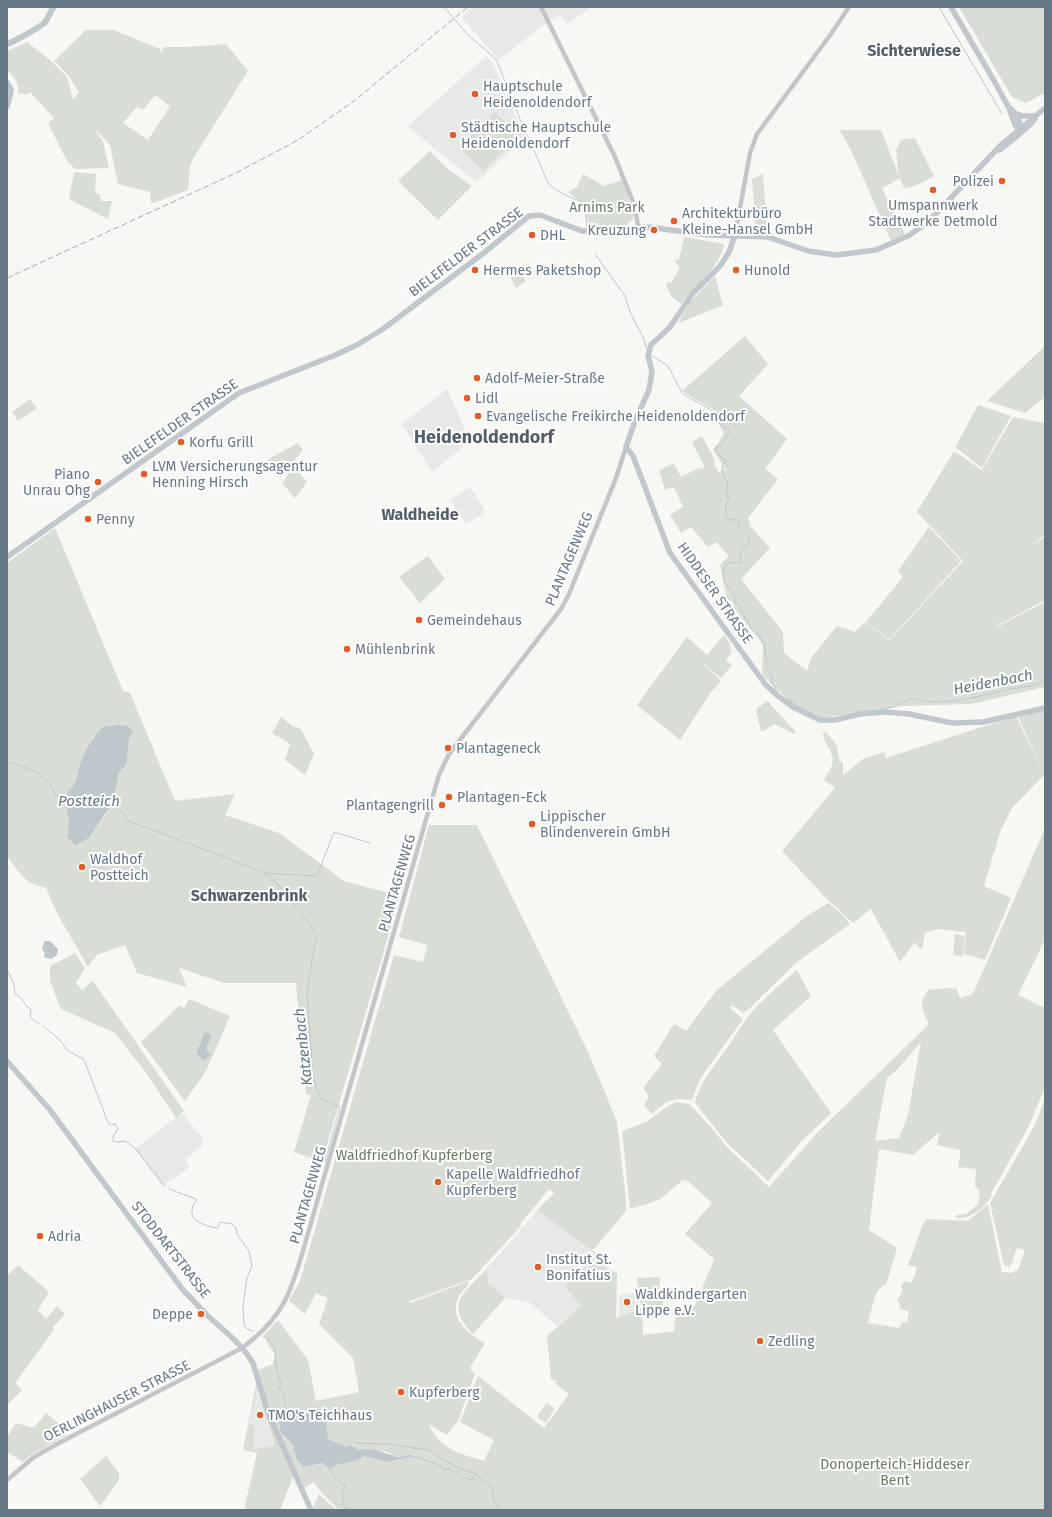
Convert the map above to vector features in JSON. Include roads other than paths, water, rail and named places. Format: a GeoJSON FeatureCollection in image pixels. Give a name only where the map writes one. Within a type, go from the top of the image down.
{"type":"FeatureCollection","features":[{"type":"Feature","properties":{"kind":"main road"},"geometry":{"type":"LineString","coordinates":[[951,7],[1020,130]]}},
{"type":"Feature","properties":{"kind":"main road"},"geometry":{"type":"LineString","coordinates":[[1009,108],[1016,114],[1035,116]]}},
{"type":"Feature","properties":{"kind":"main road","name":"BIELEFELDER STRASSE"},"geometry":{"type":"LineString","coordinates":[[7,557],[234,397],[250,388],[333,356],[357,345],[383,329],[485,252],[529,216],[540,215],[582,231],[638,226],[708,236],[735,235],[768,237],[796,248],[832,254],[852,254],[876,250],[904,239],[927,223],[993,155],[1044,108]]}},
{"type":"Feature","properties":{"kind":"main road","name":"BIELEFELDER STRASSE"},"geometry":{"type":"LineString","coordinates":[[1020,130],[1044,108]]}},
{"type":"Feature","properties":{"kind":"main road"},"geometry":{"type":"LineString","coordinates":[[1016,114],[1020,130]]}},
{"type":"Feature","properties":{"kind":"main road"},"geometry":{"type":"LineString","coordinates":[[626,447],[635,420],[650,386],[652,372],[649,352],[655,341],[674,322],[693,293],[720,266],[729,252],[735,235]]}},
{"type":"Feature","properties":{"kind":"main road","name":"HIDDESER STRASSE"},"geometry":{"type":"LineString","coordinates":[[626,447],[633,456],[666,546],[680,569],[765,684],[793,707],[820,720],[834,720],[860,714],[884,712],[909,714],[952,723],[983,722],[1045,708]]}},
{"type":"Feature","properties":{"kind":"main road","name":"STODDARTSTRASSE"},"geometry":{"type":"LineString","coordinates":[[7,1061],[50,1110],[183,1290],[200,1308],[234,1338],[253,1363],[271,1420],[311,1510]]}},
{"type":"Feature","properties":{"kind":"street"},"geometry":{"type":"LineString","coordinates":[[541,7],[615,157],[635,206],[638,226]]}},
{"type":"Feature","properties":{"kind":"street"},"geometry":{"type":"LineString","coordinates":[[735,235],[750,153],[754,140],[760,128],[827,40],[848,7]]}},
{"type":"Feature","properties":{"kind":"street","name":"PLANTAGENWEG"},"geometry":{"type":"LineString","coordinates":[[242,1348],[264,1330],[277,1315],[286,1301],[295,1279],[433,797],[445,760],[561,609],[573,586],[617,474],[626,447]]}},
{"type":"Feature","properties":{"kind":"street","name":"OERLINGHAUSER STRASSE"},"geometry":{"type":"LineString","coordinates":[[7,1480],[34,1457],[57,1444],[242,1348]]}},
{"type":"Feature","properties":{"kind":"water","name":"Postteich"},"geometry":{"type":"Polygon","coordinates":[[[117,725],[128,726],[133,732],[129,738],[127,763],[119,773],[115,791],[109,802],[110,807],[89,838],[75,845],[67,837],[69,822],[66,806],[68,802],[67,793],[73,786],[88,746],[103,727],[117,725]]]}},
{"type":"Feature","properties":{"kind":"water"},"geometry":{"type":"Polygon","coordinates":[[[45,941],[50,941],[58,949],[57,955],[51,959],[44,957],[45,954],[42,948],[45,941]]]}},
{"type":"Feature","properties":{"kind":"water"},"geometry":{"type":"Polygon","coordinates":[[[205,1032],[212,1035],[206,1049],[211,1054],[205,1060],[196,1054],[205,1032]]]}},
{"type":"Feature","properties":{"kind":"water"},"geometry":{"type":"Polygon","coordinates":[[[287,1411],[306,1414],[320,1412],[326,1421],[328,1439],[346,1447],[350,1445],[359,1450],[368,1448],[396,1457],[413,1456],[387,1462],[364,1456],[356,1461],[336,1465],[329,1469],[323,1463],[303,1467],[296,1458],[293,1445],[281,1433],[279,1421],[283,1412],[287,1411]]]}},
{"type":"Feature","properties":{"kind":"waterway"},"geometry":{"type":"LineString","coordinates":[[7,44],[28,34],[44,23],[54,7]]}},
{"type":"Feature","properties":{"kind":"waterway","name":"Heidenbach"},"geometry":{"type":"LineString","coordinates":[[444,7],[468,35],[496,59],[526,134],[547,181],[552,187],[565,195],[585,203],[587,227]]}},
{"type":"Feature","properties":{"kind":"waterway"},"geometry":{"type":"LineString","coordinates":[[939,7],[1002,114]]}},
{"type":"Feature","properties":{"kind":"waterway"},"geometry":{"type":"LineString","coordinates":[[7,83],[11,90],[7,106]]}},
{"type":"Feature","properties":{"kind":"waterway","name":"Heidenbach"},"geometry":{"type":"LineString","coordinates":[[595,254],[625,296],[630,312],[643,337],[647,349]]}},
{"type":"Feature","properties":{"kind":"waterway","name":"Heidenbach"},"geometry":{"type":"LineString","coordinates":[[651,355],[668,366],[682,393],[716,413],[720,425],[728,429],[729,433],[722,445],[715,448],[722,459],[728,460],[723,464]]}},
{"type":"Feature","properties":{"kind":"waterway","name":"Heidenbach"},"geometry":{"type":"LineString","coordinates":[[722,465],[724,477],[728,482],[726,496],[729,497],[726,505],[726,517],[730,520],[739,520],[738,525],[748,535],[750,541],[740,554],[741,562],[729,563],[724,567],[724,581],[734,595],[735,602],[740,606],[742,613],[751,628],[759,635],[765,648],[767,669],[772,677],[772,683],[778,693]]}},
{"type":"Feature","properties":{"kind":"waterway","name":"Heidenbach"},"geometry":{"type":"LineString","coordinates":[[879,710],[893,707],[911,698],[942,702],[957,701],[1045,682]]}},
{"type":"Feature","properties":{"kind":"waterway","name":"Heidenbach"},"geometry":{"type":"LineString","coordinates":[[786,698],[802,708]]}},
{"type":"Feature","properties":{"kind":"waterway","name":"Katzenbach"},"geometry":{"type":"LineString","coordinates":[[7,762],[30,769],[48,782],[56,796],[68,799]]}},
{"type":"Feature","properties":{"kind":"waterway","name":"Katzenbach"},"geometry":{"type":"LineString","coordinates":[[109,802],[115,805],[125,815],[128,821],[182,841]]}},
{"type":"Feature","properties":{"kind":"waterway"},"geometry":{"type":"LineString","coordinates":[[265,873],[317,876],[334,832],[370,843]]}},
{"type":"Feature","properties":{"kind":"waterway","name":"Katzenbach"},"geometry":{"type":"LineString","coordinates":[[185,842],[265,873],[276,882],[296,907]]}},
{"type":"Feature","properties":{"kind":"waterway","name":"Katzenbach"},"geometry":{"type":"LineString","coordinates":[[299,911],[316,933]]}},
{"type":"Feature","properties":{"kind":"waterway","name":"Katzenbach"},"geometry":{"type":"LineString","coordinates":[[316,938],[307,992],[313,1078],[320,1098],[340,1107],[325,1162]]}},
{"type":"Feature","properties":{"kind":"waterway"},"geometry":{"type":"LineString","coordinates":[[7,969],[14,985],[15,994],[20,997],[31,1010],[30,1017],[39,1024]]}},
{"type":"Feature","properties":{"kind":"waterway"},"geometry":{"type":"LineString","coordinates":[[43,1026],[59,1039],[67,1050],[83,1059],[85,1062],[107,1120],[110,1125],[115,1124],[118,1129],[113,1136],[113,1141],[125,1141],[135,1148],[165,1186]]}},
{"type":"Feature","properties":{"kind":"waterway"},"geometry":{"type":"LineString","coordinates":[[169,1189],[196,1199],[192,1208],[192,1214],[197,1221],[218,1228],[220,1222],[232,1224],[236,1228],[237,1234],[249,1251],[252,1266],[247,1278],[243,1305],[244,1324],[246,1328],[253,1331]]}},
{"type":"Feature","properties":{"kind":"waterway"},"geometry":{"type":"LineString","coordinates":[[267,1337],[275,1348],[276,1367],[281,1384],[279,1389],[283,1394],[287,1411]]}},
{"type":"Feature","properties":{"kind":"waterway"},"geometry":{"type":"LineString","coordinates":[[356,1443],[387,1444],[428,1450],[460,1469],[476,1474],[493,1489],[493,1500],[500,1510]]}},
{"type":"Feature","properties":{"kind":"waterway"},"geometry":{"type":"LineString","coordinates":[[413,1456],[440,1465],[443,1470],[449,1469],[456,1473],[460,1469]]}},
{"type":"Feature","properties":{"kind":"waterway"},"geometry":{"type":"LineString","coordinates":[[330,1468],[334,1476],[345,1486],[342,1492],[344,1507],[352,1510]]}},
{"type":"Feature","properties":{"kind":"waterway"},"geometry":{"type":"LineString","coordinates":[[462,1477],[472,1480],[476,1474]]}},
{"type":"Feature","properties":{"kind":"railway"},"geometry":{"type":"LineString","coordinates":[[7,278],[236,173],[298,140],[354,101],[468,7]]}},
{"type":"Feature","properties":{"kind":"place","name":"Hauptschule Heidenoldendorf"},"geometry":{"type":"Point","coordinates":[475,94]}},
{"type":"Feature","properties":{"kind":"place","name":"Städtische Hauptschule Heidenoldendorf"},"geometry":{"type":"Point","coordinates":[453,135]}},
{"type":"Feature","properties":{"kind":"place","name":"Polizei"},"geometry":{"type":"Point","coordinates":[1002,181]}},
{"type":"Feature","properties":{"kind":"place","name":"Umspannwerk Stadtwerke Detmold"},"geometry":{"type":"Point","coordinates":[933,190]}},
{"type":"Feature","properties":{"kind":"place","name":"Architekturbüro Kleine-Hansel GmbH"},"geometry":{"type":"Point","coordinates":[674,221]}},
{"type":"Feature","properties":{"kind":"place","name":"Kreuzung"},"geometry":{"type":"Point","coordinates":[654,230]}},
{"type":"Feature","properties":{"kind":"place","name":"DHL"},"geometry":{"type":"Point","coordinates":[532,235]}},
{"type":"Feature","properties":{"kind":"place","name":"Hermes Paketshop"},"geometry":{"type":"Point","coordinates":[475,270]}},
{"type":"Feature","properties":{"kind":"place","name":"Hunold"},"geometry":{"type":"Point","coordinates":[736,270]}},
{"type":"Feature","properties":{"kind":"place","name":"Adolf-Meier-Straße"},"geometry":{"type":"Point","coordinates":[477,378]}},
{"type":"Feature","properties":{"kind":"place","name":"Lidl"},"geometry":{"type":"Point","coordinates":[467,398]}},
{"type":"Feature","properties":{"kind":"place","name":"Evangelische Freikirche Heidenoldendorf"},"geometry":{"type":"Point","coordinates":[478,416]}},
{"type":"Feature","properties":{"kind":"place","name":"Korfu Grill"},"geometry":{"type":"Point","coordinates":[181,442]}},
{"type":"Feature","properties":{"kind":"place","name":"LVM Versicherungsagentur Henning Hirsch"},"geometry":{"type":"Point","coordinates":[144,474]}},
{"type":"Feature","properties":{"kind":"place","name":"Piano Unrau Ohg"},"geometry":{"type":"Point","coordinates":[98,482]}},
{"type":"Feature","properties":{"kind":"place","name":"Penny"},"geometry":{"type":"Point","coordinates":[88,519]}},
{"type":"Feature","properties":{"kind":"place","name":"Gemeindehaus"},"geometry":{"type":"Point","coordinates":[419,620]}},
{"type":"Feature","properties":{"kind":"place","name":"Mühlenbrink"},"geometry":{"type":"Point","coordinates":[347,649]}},
{"type":"Feature","properties":{"kind":"place","name":"Plantageneck"},"geometry":{"type":"Point","coordinates":[448,748]}},
{"type":"Feature","properties":{"kind":"place","name":"Plantagen-Eck"},"geometry":{"type":"Point","coordinates":[449,797]}},
{"type":"Feature","properties":{"kind":"place","name":"Plantagengrill"},"geometry":{"type":"Point","coordinates":[442,805]}},
{"type":"Feature","properties":{"kind":"place","name":"Lippischer Blindenverein GmbH"},"geometry":{"type":"Point","coordinates":[532,824]}},
{"type":"Feature","properties":{"kind":"place","name":"Waldhof Postteich"},"geometry":{"type":"Point","coordinates":[82,867]}},
{"type":"Feature","properties":{"kind":"place","name":"Kapelle Waldfriedhof Kupferberg"},"geometry":{"type":"Point","coordinates":[438,1182]}},
{"type":"Feature","properties":{"kind":"place","name":"Adria"},"geometry":{"type":"Point","coordinates":[40,1236]}},
{"type":"Feature","properties":{"kind":"place","name":"Institut St. Bonifatius"},"geometry":{"type":"Point","coordinates":[538,1267]}},
{"type":"Feature","properties":{"kind":"place","name":"Waldkindergarten Lippe e.V."},"geometry":{"type":"Point","coordinates":[627,1302]}},
{"type":"Feature","properties":{"kind":"place","name":"Deppe"},"geometry":{"type":"Point","coordinates":[201,1314]}},
{"type":"Feature","properties":{"kind":"place","name":"Zedling"},"geometry":{"type":"Point","coordinates":[760,1341]}},
{"type":"Feature","properties":{"kind":"place","name":"Kupferberg"},"geometry":{"type":"Point","coordinates":[401,1392]}},
{"type":"Feature","properties":{"kind":"place","name":"TMO's Teichhaus"},"geometry":{"type":"Point","coordinates":[260,1415]}},
{"type":"Feature","properties":{"kind":"district","name":"Sichterwiese"},"geometry":{"type":"Point","coordinates":[914,50]}},
{"type":"Feature","properties":{"kind":"district","name":"Heidenoldendorf"},"geometry":{"type":"Point","coordinates":[484,437]}},
{"type":"Feature","properties":{"kind":"district","name":"Waldheide"},"geometry":{"type":"Point","coordinates":[420,514]}},
{"type":"Feature","properties":{"kind":"district","name":"Schwarzenbrink"},"geometry":{"type":"Point","coordinates":[249,895]}},
{"type":"Feature","properties":{"kind":"park label","name":"Arnims Park"},"geometry":{"type":"Point","coordinates":[607,207]}},
{"type":"Feature","properties":{"kind":"park label","name":"Waldfriedhof Kupferberg"},"geometry":{"type":"Point","coordinates":[414,1155]}},
{"type":"Feature","properties":{"kind":"park label","name":"Donoperteich-Hiddeser Bent"},"geometry":{"type":"Point","coordinates":[895,1472]}}]}
